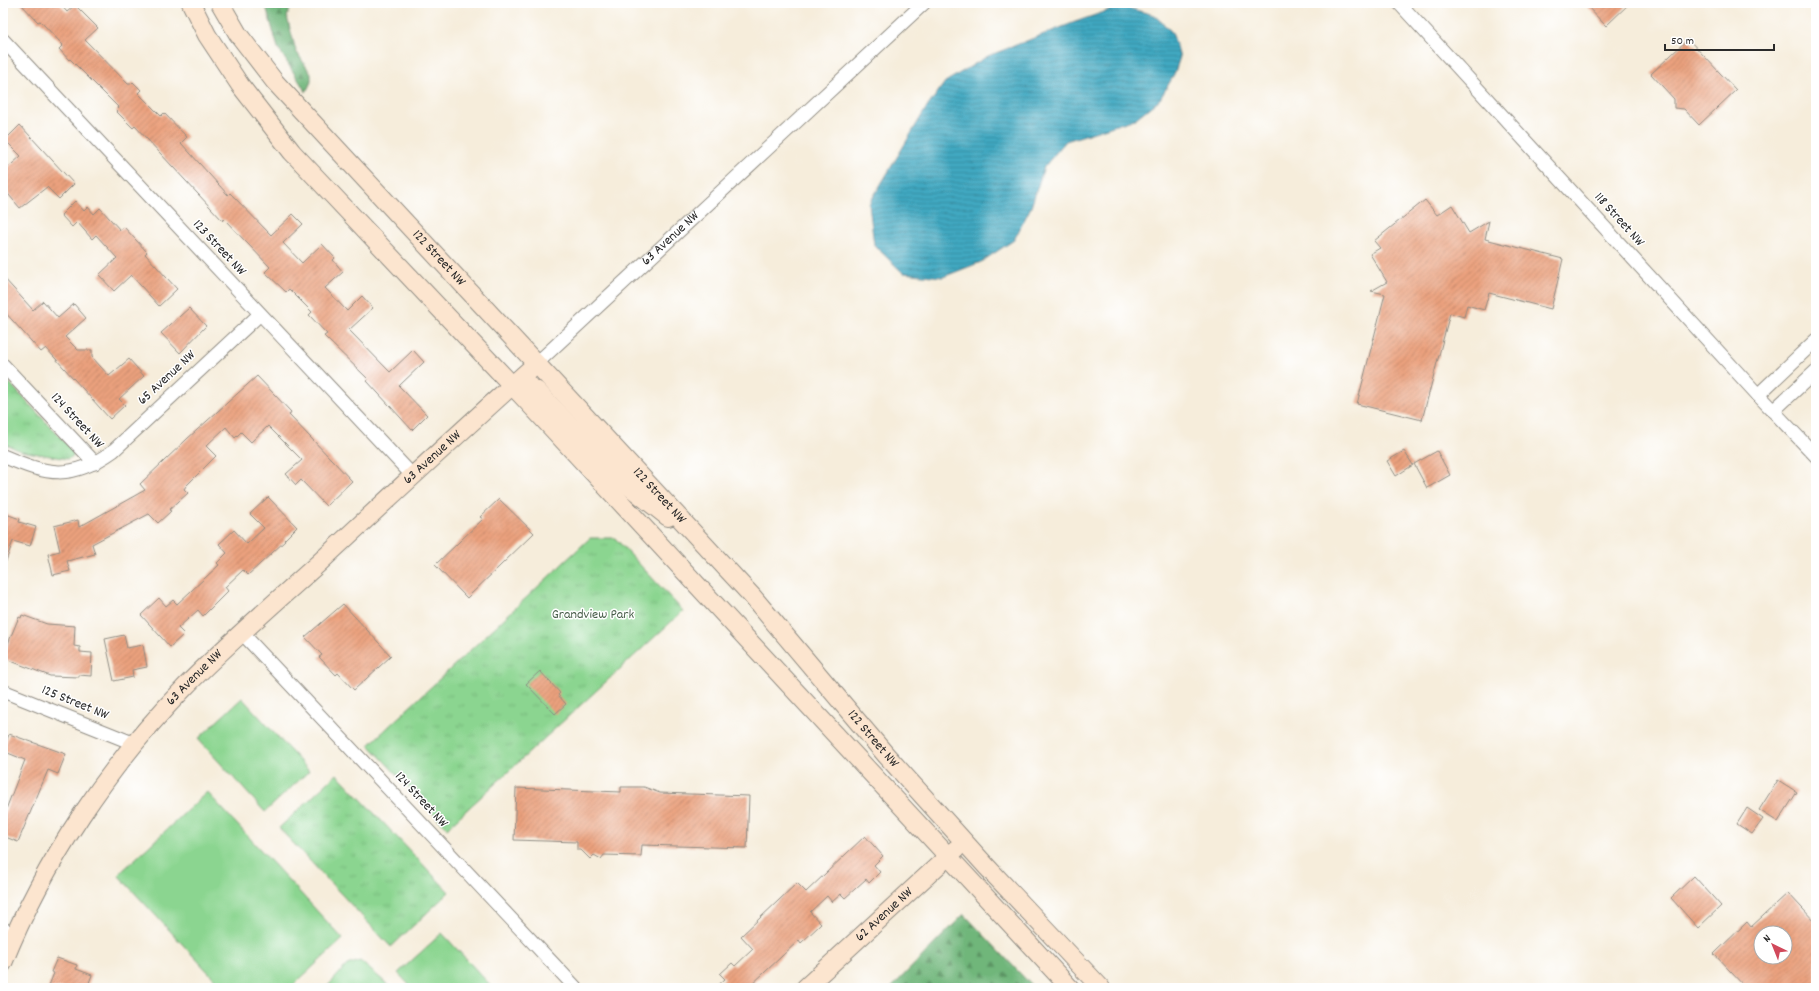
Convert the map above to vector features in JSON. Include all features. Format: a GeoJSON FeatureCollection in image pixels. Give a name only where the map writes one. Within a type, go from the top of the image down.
{"type":"FeatureCollection","features":[{"type":"Feature","properties":{"kind":"main road","name":"122 Street NW"},"geometry":{"type":"LineString","coordinates":[[191,3],[207,35],[240,85],[292,152],[512,386],[1070,988]]}},
{"type":"Feature","properties":{"kind":"main road","name":"122 Street NW"},"geometry":{"type":"LineString","coordinates":[[220,3],[241,39],[275,82],[764,608],[868,735],[964,842],[1100,988]]}},
{"type":"Feature","properties":{"kind":"main road","name":"63 Avenue NW"},"geometry":{"type":"LineString","coordinates":[[3,963],[9,932],[34,896],[87,807],[135,744],[187,686],[242,633],[412,475],[536,364]]}},
{"type":"Feature","properties":{"kind":"main road"},"geometry":{"type":"LineString","coordinates":[[512,386],[524,383],[531,387],[625,483],[712,552]]}},
{"type":"Feature","properties":{"kind":"main road","name":"62 Avenue NW"},"geometry":{"type":"LineString","coordinates":[[805,988],[964,842]]}},
{"type":"Feature","properties":{"kind":"street","name":"63 Avenue NW"},"geometry":{"type":"LineString","coordinates":[[536,364],[924,3]]}},
{"type":"Feature","properties":{"kind":"street","name":"118 Street NW"},"geometry":{"type":"LineString","coordinates":[[1399,3],[1758,395],[1816,456]]}},
{"type":"Feature","properties":{"kind":"street","name":"123 Street NW"},"geometry":{"type":"LineString","coordinates":[[3,40],[259,315],[412,475]]}},
{"type":"Feature","properties":{"kind":"street","name":"65 Avenue NW"},"geometry":{"type":"LineString","coordinates":[[95,463],[113,451],[259,315]]}},
{"type":"Feature","properties":{"kind":"street"},"geometry":{"type":"LineString","coordinates":[[1758,395],[1816,340]]}},
{"type":"Feature","properties":{"kind":"street","name":"124 Street NW"},"geometry":{"type":"LineString","coordinates":[[3,365],[95,463],[72,471],[50,472],[29,467],[3,456]]}},
{"type":"Feature","properties":{"kind":"street"},"geometry":{"type":"LineString","coordinates":[[1773,411],[1816,371]]}},
{"type":"Feature","properties":{"kind":"street","name":"124 Street NW"},"geometry":{"type":"LineString","coordinates":[[242,633],[576,988]]}},
{"type":"Feature","properties":{"kind":"street","name":"125 Street NW"},"geometry":{"type":"LineString","coordinates":[[3,691],[135,744]]}},
{"type":"Feature","properties":{"kind":"green space"},"geometry":{"type":"Polygon","coordinates":[[[265,3],[292,3],[287,17],[296,51],[311,74],[311,82],[306,92],[278,48],[265,3]]]}},
{"type":"Feature","properties":{"kind":"green space"},"geometry":{"type":"Polygon","coordinates":[[[3,376],[73,451],[73,456],[68,459],[21,451],[3,443],[3,376]]]}},
{"type":"Feature","properties":{"kind":"green space","name":"Grandview Park"},"geometry":{"type":"Polygon","coordinates":[[[590,538],[615,538],[683,611],[447,828],[369,745],[590,538]]]}},
{"type":"Feature","properties":{"kind":"green space"},"geometry":{"type":"Polygon","coordinates":[[[242,698],[309,771],[265,812],[198,739],[242,698]]]}},
{"type":"Feature","properties":{"kind":"green space"},"geometry":{"type":"Polygon","coordinates":[[[337,774],[449,892],[391,947],[279,828],[337,774]]]}},
{"type":"Feature","properties":{"kind":"green space"},"geometry":{"type":"Polygon","coordinates":[[[207,792],[343,939],[290,988],[223,988],[118,875],[207,792]]]}},
{"type":"Feature","properties":{"kind":"green space"},"geometry":{"type":"Polygon","coordinates":[[[964,914],[1034,988],[891,988],[964,914]]]}},
{"type":"Feature","properties":{"kind":"green space"},"geometry":{"type":"Polygon","coordinates":[[[442,933],[493,988],[412,988],[398,973],[442,933]]]}},
{"type":"Feature","properties":{"kind":"green space"},"geometry":{"type":"Polygon","coordinates":[[[360,961],[392,988],[326,988],[347,965],[360,961]]]}},
{"type":"Feature","properties":{"kind":"water"},"geometry":{"type":"Polygon","coordinates":[[[1121,6],[1154,15],[1172,32],[1180,57],[1174,75],[1160,99],[1135,119],[1066,141],[1044,167],[1031,207],[1014,240],[981,262],[943,277],[903,273],[874,245],[869,204],[925,110],[945,82],[988,56],[1075,22],[1121,6]]]}},
{"type":"Feature","properties":{"kind":"building"},"geometry":{"type":"Polygon","coordinates":[[[20,3],[59,3],[67,12],[75,5],[98,28],[85,40],[128,84],[133,82],[141,90],[138,93],[161,116],[164,113],[187,137],[181,143],[228,195],[230,193],[271,235],[293,214],[303,224],[283,243],[302,263],[322,244],[335,258],[333,260],[343,272],[325,288],[347,311],[362,296],[373,308],[349,330],[390,372],[413,350],[424,362],[399,386],[427,415],[412,430],[367,381],[368,379],[324,336],[327,334],[309,315],[312,312],[289,289],[286,292],[265,272],[270,267],[224,219],[223,221],[135,126],[133,128],[116,111],[119,108],[59,49],[63,45],[20,3]]]}},
{"type":"Feature","properties":{"kind":"building"},"geometry":{"type":"Polygon","coordinates":[[[1584,3],[1630,3],[1606,26],[1584,3]]]}},
{"type":"Feature","properties":{"kind":"building"},"geometry":{"type":"Polygon","coordinates":[[[1688,39],[1736,90],[1699,125],[1684,109],[1674,108],[1674,99],[1651,74],[1688,39]]]}},
{"type":"Feature","properties":{"kind":"building"},"geometry":{"type":"Polygon","coordinates":[[[20,125],[74,184],[59,199],[47,187],[20,208],[3,188],[3,172],[21,156],[5,140],[20,125]]]}},
{"type":"Feature","properties":{"kind":"building"},"geometry":{"type":"Polygon","coordinates":[[[1425,200],[1437,215],[1452,205],[1469,233],[1489,221],[1485,239],[1563,259],[1551,309],[1489,293],[1484,310],[1467,305],[1464,317],[1450,313],[1422,420],[1357,404],[1385,294],[1371,291],[1387,282],[1370,254],[1380,248],[1374,241],[1425,200]]]}},
{"type":"Feature","properties":{"kind":"building"},"geometry":{"type":"Polygon","coordinates":[[[75,201],[84,211],[88,207],[94,214],[100,208],[120,230],[124,227],[147,252],[145,254],[177,289],[159,306],[131,275],[114,291],[99,275],[117,258],[96,235],[92,239],[77,222],[72,227],[61,215],[75,201]]]}},
{"type":"Feature","properties":{"kind":"building"},"geometry":{"type":"Polygon","coordinates":[[[3,277],[33,310],[43,301],[58,318],[74,304],[86,318],[65,337],[78,350],[92,350],[92,357],[109,376],[129,359],[144,376],[119,399],[125,405],[110,419],[46,348],[41,352],[3,310],[3,277]]]}},
{"type":"Feature","properties":{"kind":"building"},"geometry":{"type":"Polygon","coordinates":[[[189,308],[206,326],[180,353],[161,333],[189,308]]]}},
{"type":"Feature","properties":{"kind":"building"},"geometry":{"type":"Polygon","coordinates":[[[257,376],[291,412],[289,415],[352,481],[326,506],[301,480],[296,485],[286,474],[302,460],[268,426],[251,442],[241,432],[235,438],[226,427],[206,446],[216,456],[186,486],[184,489],[188,493],[169,510],[171,511],[158,523],[149,514],[92,544],[95,554],[67,561],[70,571],[53,575],[48,554],[60,551],[54,526],[78,520],[79,527],[145,490],[140,484],[257,376]]]}},
{"type":"Feature","properties":{"kind":"building"},"geometry":{"type":"Polygon","coordinates":[[[1404,451],[1413,465],[1396,476],[1387,461],[1404,451]]]}},
{"type":"Feature","properties":{"kind":"building"},"geometry":{"type":"Polygon","coordinates":[[[1437,451],[1450,475],[1427,488],[1414,464],[1437,451]]]}},
{"type":"Feature","properties":{"kind":"building"},"geometry":{"type":"Polygon","coordinates":[[[268,497],[297,527],[284,540],[285,541],[248,575],[243,570],[225,587],[228,591],[203,616],[198,610],[178,628],[184,634],[170,647],[141,615],[159,598],[166,606],[173,600],[177,604],[219,565],[217,563],[227,553],[219,544],[234,530],[247,544],[264,528],[250,514],[268,497]]]}},
{"type":"Feature","properties":{"kind":"building"},"geometry":{"type":"Polygon","coordinates":[[[499,499],[534,533],[467,598],[435,565],[483,519],[480,517],[499,499]]]}},
{"type":"Feature","properties":{"kind":"building"},"geometry":{"type":"Polygon","coordinates":[[[3,513],[20,519],[19,522],[36,527],[30,546],[13,541],[5,564],[3,564],[3,513]]]}},
{"type":"Feature","properties":{"kind":"building"},"geometry":{"type":"Polygon","coordinates":[[[343,604],[391,656],[354,690],[338,673],[336,675],[319,657],[322,655],[305,637],[343,604]]]}},
{"type":"Feature","properties":{"kind":"building"},"geometry":{"type":"Polygon","coordinates":[[[22,615],[47,624],[75,626],[74,646],[80,647],[80,652],[92,653],[91,676],[50,676],[3,658],[19,617],[21,618],[22,615]]]}},
{"type":"Feature","properties":{"kind":"building"},"geometry":{"type":"Polygon","coordinates":[[[124,635],[127,648],[143,645],[147,667],[132,670],[133,677],[114,681],[105,639],[124,635]]]}},
{"type":"Feature","properties":{"kind":"building"},"geometry":{"type":"Polygon","coordinates":[[[540,671],[560,693],[558,695],[566,704],[555,714],[526,684],[540,671]]]}},
{"type":"Feature","properties":{"kind":"building"},"geometry":{"type":"Polygon","coordinates":[[[9,734],[66,754],[58,774],[48,770],[18,842],[3,836],[3,817],[25,760],[3,751],[9,734]]]}},
{"type":"Feature","properties":{"kind":"building"},"geometry":{"type":"Polygon","coordinates":[[[1778,780],[1797,792],[1778,822],[1759,810],[1778,780]]]}},
{"type":"Feature","properties":{"kind":"building"},"geometry":{"type":"Polygon","coordinates":[[[621,787],[644,787],[660,793],[749,796],[747,848],[642,845],[641,856],[604,855],[601,859],[594,855],[590,859],[581,850],[577,850],[577,842],[514,840],[516,788],[621,792],[621,787]]]}},
{"type":"Feature","properties":{"kind":"building"},"geometry":{"type":"Polygon","coordinates":[[[1747,808],[1763,819],[1752,834],[1737,824],[1747,808]]]}},
{"type":"Feature","properties":{"kind":"building"},"geometry":{"type":"Polygon","coordinates":[[[865,836],[883,856],[874,865],[880,872],[869,883],[866,879],[845,898],[841,894],[832,902],[827,896],[810,912],[821,924],[801,943],[799,940],[748,988],[715,988],[725,979],[720,974],[732,963],[735,966],[753,949],[741,936],[797,883],[806,892],[865,836]]]}},
{"type":"Feature","properties":{"kind":"building"},"geometry":{"type":"Polygon","coordinates":[[[1694,876],[1721,906],[1698,928],[1671,898],[1694,876]]]}},
{"type":"Feature","properties":{"kind":"building"},"geometry":{"type":"Polygon","coordinates":[[[1788,893],[1816,923],[1816,988],[1746,988],[1714,954],[1747,922],[1751,927],[1753,925],[1753,965],[1793,965],[1793,925],[1753,925],[1788,893]]]}},
{"type":"Feature","properties":{"kind":"building"},"geometry":{"type":"Polygon","coordinates":[[[57,958],[77,965],[76,969],[92,975],[87,988],[48,988],[54,973],[51,972],[57,958]]]}}]}
